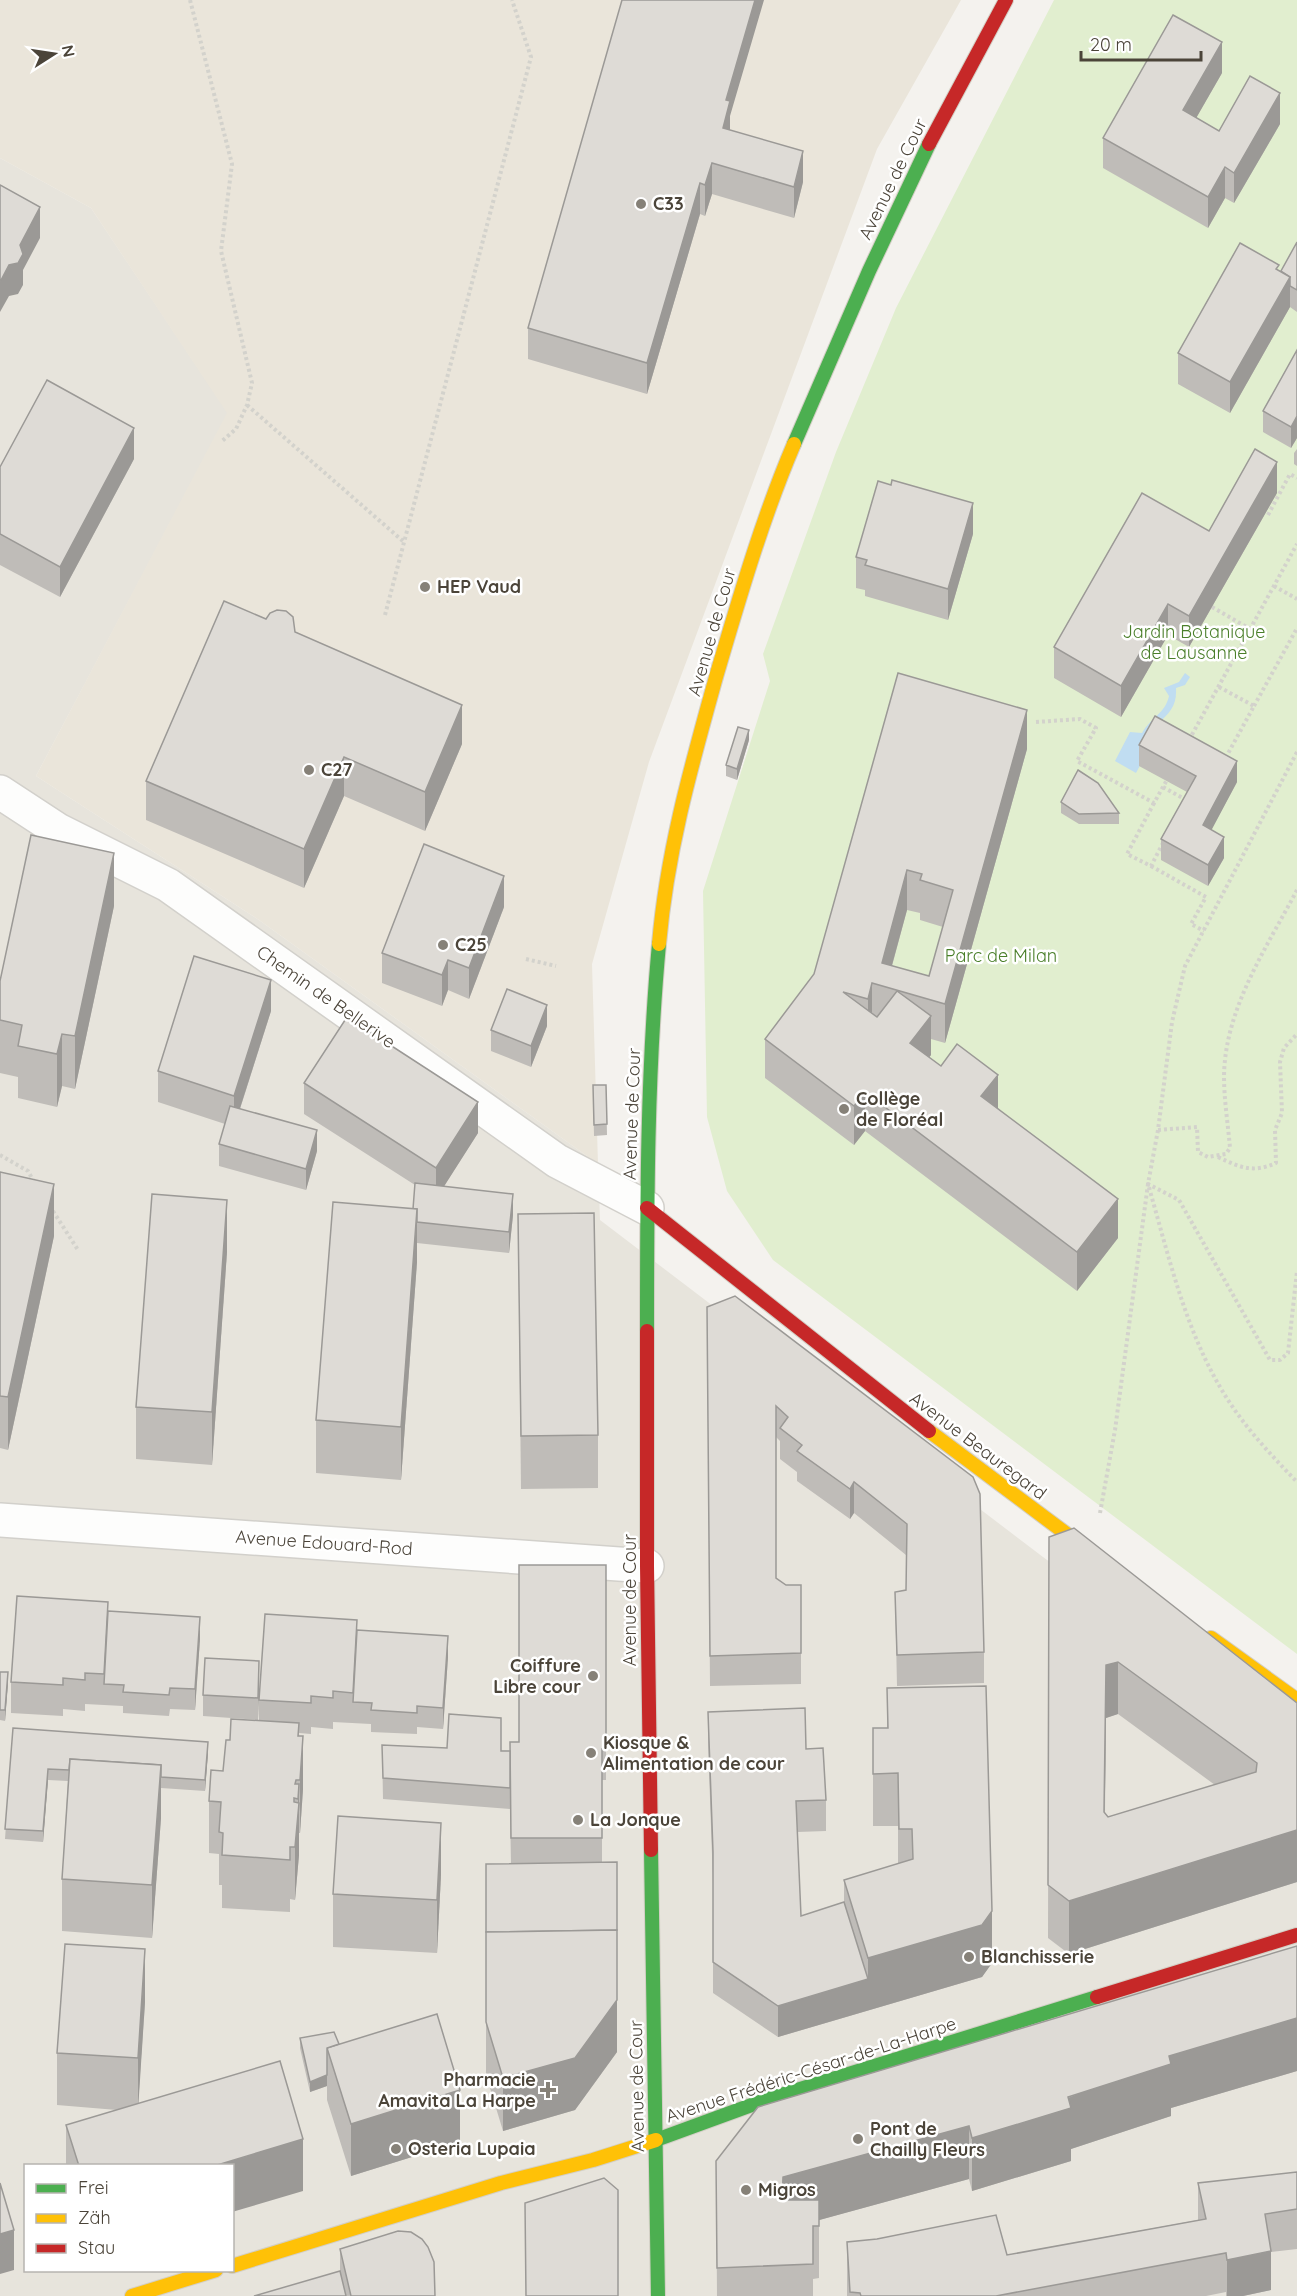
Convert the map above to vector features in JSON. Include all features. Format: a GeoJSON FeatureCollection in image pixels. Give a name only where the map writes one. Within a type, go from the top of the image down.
{"type":"FeatureCollection","features":[{"type":"Feature","properties":{"kind":"street","name":"Avenue de Cour"},"geometry":{"type":"LineString","coordinates":[[658,2296],[647,1566],[647,1208],[653,1008],[663,896],[683,794],[743,584],[790,454],[868,271],[927,148],[1006,0]]}},
{"type":"Feature","properties":{"kind":"street","name":"Chemin de Bellerive"},"geometry":{"type":"LineString","coordinates":[[0,792],[58,830],[168,885],[557,1161],[647,1208]]}},
{"type":"Feature","properties":{"kind":"street","name":"Avenue Beauregard"},"geometry":{"type":"LineString","coordinates":[[647,1208],[678,1230],[724,1271],[1006,1492],[1113,1568]]}},
{"type":"Feature","properties":{"kind":"street","name":"Avenue Edouard-Rod"},"geometry":{"type":"LineString","coordinates":[[0,1520],[647,1566]]}},
{"type":"Feature","properties":{"kind":"street"},"geometry":{"type":"LineString","coordinates":[[1200,1630],[1297,1700]]}},
{"type":"Feature","properties":{"kind":"street","name":"Avenue Frédéric-César-de-La-Harpe"},"geometry":{"type":"LineString","coordinates":[[234,2265],[501,2183],[593,2160],[656,2140],[768,2099],[1297,1935]]}},
{"type":"Feature","properties":{"kind":"street"},"geometry":{"type":"LineString","coordinates":[[132,2296],[213,2272]]}},
{"type":"Feature","properties":{"kind":"path"},"geometry":{"type":"LineString","coordinates":[[190,0],[232,164],[221,251],[252,383],[247,405],[236,429],[222,441]]}},
{"type":"Feature","properties":{"kind":"path"},"geometry":{"type":"LineString","coordinates":[[385,615],[531,57],[512,0]]}},
{"type":"Feature","properties":{"kind":"path"},"geometry":{"type":"LineString","coordinates":[[247,405],[404,542]]}},
{"type":"Feature","properties":{"kind":"path"},"geometry":{"type":"LineString","coordinates":[[1268,515],[1290,474],[1297,478]]}},
{"type":"Feature","properties":{"kind":"path"},"geometry":{"type":"LineString","coordinates":[[1186,746],[1297,544]]}},
{"type":"Feature","properties":{"kind":"path"},"geometry":{"type":"LineString","coordinates":[[1274,586],[1297,599]]}},
{"type":"Feature","properties":{"kind":"path"},"geometry":{"type":"LineString","coordinates":[[1212,607],[1250,629]]}},
{"type":"Feature","properties":{"kind":"path"},"geometry":{"type":"LineString","coordinates":[[1222,763],[1297,630]]}},
{"type":"Feature","properties":{"kind":"path"},"geometry":{"type":"LineString","coordinates":[[1219,687],[1254,706]]}},
{"type":"Feature","properties":{"kind":"path"},"geometry":{"type":"LineString","coordinates":[[1036,722],[1080,719],[1096,728],[1077,761],[1154,803]]}},
{"type":"Feature","properties":{"kind":"path"},"geometry":{"type":"LineString","coordinates":[[1100,1514],[1115,1430],[1174,1011],[1185,966],[1297,752]]}},
{"type":"Feature","properties":{"kind":"path"},"geometry":{"type":"LineString","coordinates":[[1169,777],[1127,854],[1206,897],[1191,924],[1204,931]]}},
{"type":"Feature","properties":{"kind":"path"},"geometry":{"type":"LineString","coordinates":[[1163,787],[1187,801],[1182,810]]}},
{"type":"Feature","properties":{"kind":"path"},"geometry":{"type":"LineString","coordinates":[[1150,866],[1166,838]]}},
{"type":"Feature","properties":{"kind":"path"},"geometry":{"type":"LineString","coordinates":[[1158,1130],[1197,1128],[1198,1152],[1208,1157],[1226,1154],[1230,1148],[1224,1075],[1232,1024],[1250,981],[1297,890]]}},
{"type":"Feature","properties":{"kind":"path"},"geometry":{"type":"LineString","coordinates":[[526,959],[556,966]]}},
{"type":"Feature","properties":{"kind":"path"},"geometry":{"type":"LineString","coordinates":[[1218,1157],[1236,1166],[1261,1170],[1276,1163],[1275,1130],[1282,1113],[1280,1062],[1284,1048],[1297,1035]]}},
{"type":"Feature","properties":{"kind":"path"},"geometry":{"type":"LineString","coordinates":[[0,1155],[28,1171],[40,1191]]}},
{"type":"Feature","properties":{"kind":"path"},"geometry":{"type":"LineString","coordinates":[[1148,1184],[1179,1200],[1270,1360],[1280,1360],[1288,1353],[1297,1270]]}},
{"type":"Feature","properties":{"kind":"path"},"geometry":{"type":"LineString","coordinates":[[1148,1184],[1187,1317],[1208,1364],[1231,1405],[1262,1446],[1297,1482]]}},
{"type":"Feature","properties":{"kind":"path"},"geometry":{"type":"LineString","coordinates":[[47,1201],[78,1250]]}},
{"type":"Feature","properties":{"kind":"shaded area","name":"HEP Vaud"},"geometry":{"type":"Polygon","coordinates":[[[0,0],[961,0],[877,149],[649,762],[592,964],[598,1164],[259,920],[36,776],[227,413],[91,208],[0,158],[0,0]]]}},
{"type":"Feature","properties":{"kind":"shaded area"},"geometry":{"type":"Polygon","coordinates":[[[0,158],[91,208],[228,413],[36,776],[259,920],[598,1164],[600,1220],[1043,1557],[1297,1744],[1297,2296],[0,2296],[0,158]]]}},
{"type":"Feature","properties":{"kind":"green space","name":"Parc de Milan"},"geometry":{"type":"Polygon","coordinates":[[[1054,0],[1297,0],[1297,1654],[773,1260],[727,1191],[707,1117],[703,891],[770,681],[763,654],[836,452],[896,308],[1054,0]]]}},
{"type":"Feature","properties":{"kind":"water"},"geometry":{"type":"Polygon","coordinates":[[[1185,673],[1190,677],[1185,685],[1176,688],[1174,704],[1169,713],[1156,725],[1155,737],[1136,773],[1115,761],[1130,732],[1142,733],[1164,707],[1169,696],[1164,688],[1179,682],[1185,673]]]}},
{"type":"Feature","properties":{"kind":"building","name":"C33"},"geometry":{"type":"Polygon","coordinates":[[[622,0],[755,0],[726,100],[730,101],[723,128],[803,151],[794,187],[712,163],[705,185],[700,183],[647,363],[528,328],[622,0]]]}},
{"type":"Feature","properties":{"kind":"building"},"geometry":{"type":"Polygon","coordinates":[[[1173,15],[1222,42],[1183,110],[1219,131],[1250,76],[1280,93],[1234,173],[1225,167],[1208,197],[1103,138],[1173,15]]]}},
{"type":"Feature","properties":{"kind":"building"},"geometry":{"type":"Polygon","coordinates":[[[0,185],[40,207],[20,245],[23,254],[18,263],[9,265],[0,282],[0,185]]]}},
{"type":"Feature","properties":{"kind":"building"},"geometry":{"type":"Polygon","coordinates":[[[1297,242],[1297,290],[1290,286],[1290,277],[1281,271],[1297,242]]]}},
{"type":"Feature","properties":{"kind":"building"},"geometry":{"type":"Polygon","coordinates":[[[1240,243],[1279,265],[1276,269],[1290,277],[1230,382],[1178,353],[1240,243]]]}},
{"type":"Feature","properties":{"kind":"building"},"geometry":{"type":"Polygon","coordinates":[[[1297,350],[1297,416],[1291,427],[1263,411],[1297,350]]]}},
{"type":"Feature","properties":{"kind":"building"},"geometry":{"type":"Polygon","coordinates":[[[47,380],[134,428],[60,567],[0,534],[0,467],[47,380]]]}},
{"type":"Feature","properties":{"kind":"building"},"geometry":{"type":"Polygon","coordinates":[[[1255,449],[1277,462],[1189,616],[1168,604],[1121,686],[1054,647],[1142,493],[1209,531],[1255,449]]]}},
{"type":"Feature","properties":{"kind":"building"},"geometry":{"type":"Polygon","coordinates":[[[892,480],[973,503],[948,589],[865,565],[867,560],[856,557],[878,481],[891,485],[892,480]]]}},
{"type":"Feature","properties":{"kind":"building","name":"C27"},"geometry":{"type":"Polygon","coordinates":[[[224,601],[266,619],[270,613],[277,610],[286,611],[293,617],[295,632],[462,705],[425,792],[344,757],[304,849],[146,781],[224,601]]]}},
{"type":"Feature","properties":{"kind":"building"},"geometry":{"type":"Polygon","coordinates":[[[898,673],[1027,710],[945,1004],[872,983],[868,999],[843,992],[877,1017],[897,991],[931,1016],[910,1043],[941,1066],[957,1044],[998,1075],[981,1096],[1118,1199],[1077,1252],[865,1092],[854,1106],[765,1039],[814,974],[898,673]],[[907,870],[882,963],[929,976],[953,890],[920,880],[922,874],[907,870]]]}},
{"type":"Feature","properties":{"kind":"building"},"geometry":{"type":"Polygon","coordinates":[[[1155,716],[1237,761],[1203,825],[1224,837],[1208,865],[1161,839],[1196,776],[1139,745],[1155,716]]]}},
{"type":"Feature","properties":{"kind":"building"},"geometry":{"type":"Polygon","coordinates":[[[738,727],[749,730],[737,769],[726,765],[738,727]]]}},
{"type":"Feature","properties":{"kind":"building"},"geometry":{"type":"Polygon","coordinates":[[[1078,770],[1098,783],[1119,813],[1079,814],[1061,802],[1078,770]]]}},
{"type":"Feature","properties":{"kind":"building"},"geometry":{"type":"Polygon","coordinates":[[[31,835],[114,853],[75,1036],[62,1034],[57,1054],[18,1046],[22,1025],[0,1020],[0,981],[31,835]]]}},
{"type":"Feature","properties":{"kind":"building","name":"C25"},"geometry":{"type":"Polygon","coordinates":[[[424,844],[504,876],[469,968],[448,960],[442,975],[382,953],[424,844]]]}},
{"type":"Feature","properties":{"kind":"building"},"geometry":{"type":"Polygon","coordinates":[[[194,956],[271,980],[234,1096],[158,1071],[194,956]]]}},
{"type":"Feature","properties":{"kind":"building"},"geometry":{"type":"Polygon","coordinates":[[[507,989],[547,1005],[531,1046],[491,1030],[507,989]]]}},
{"type":"Feature","properties":{"kind":"building"},"geometry":{"type":"Polygon","coordinates":[[[347,1017],[478,1102],[436,1168],[304,1083],[347,1017]]]}},
{"type":"Feature","properties":{"kind":"building"},"geometry":{"type":"Polygon","coordinates":[[[593,1085],[606,1085],[607,1124],[594,1125],[593,1085]]]}},
{"type":"Feature","properties":{"kind":"building"},"geometry":{"type":"Polygon","coordinates":[[[230,1106],[317,1130],[306,1169],[219,1144],[230,1106]]]}},
{"type":"Feature","properties":{"kind":"building"},"geometry":{"type":"Polygon","coordinates":[[[0,1172],[54,1184],[8,1397],[0,1396],[0,1172]]]}},
{"type":"Feature","properties":{"kind":"building"},"geometry":{"type":"Polygon","coordinates":[[[415,1183],[513,1194],[509,1232],[417,1222],[417,1209],[413,1209],[415,1183]]]}},
{"type":"Feature","properties":{"kind":"building"},"geometry":{"type":"Polygon","coordinates":[[[152,1194],[227,1200],[212,1412],[136,1407],[152,1194]]]}},
{"type":"Feature","properties":{"kind":"building"},"geometry":{"type":"Polygon","coordinates":[[[333,1202],[417,1209],[401,1427],[316,1420],[333,1202]]]}},
{"type":"Feature","properties":{"kind":"building"},"geometry":{"type":"Polygon","coordinates":[[[594,1213],[598,1435],[521,1436],[518,1214],[594,1213]]]}},
{"type":"Feature","properties":{"kind":"building"},"geometry":{"type":"Polygon","coordinates":[[[735,1296],[973,1477],[980,1494],[984,1652],[897,1655],[895,1592],[906,1590],[907,1524],[854,1482],[850,1489],[797,1451],[802,1445],[780,1428],[788,1417],[776,1406],[776,1578],[786,1585],[801,1585],[801,1653],[710,1656],[707,1307],[735,1296]]]}},
{"type":"Feature","properties":{"kind":"building"},"geometry":{"type":"Polygon","coordinates":[[[1074,1528],[1297,1703],[1297,1830],[1069,1901],[1048,1885],[1049,1537],[1074,1528]],[[1118,1662],[1106,1665],[1104,1812],[1108,1817],[1256,1772],[1257,1763],[1118,1662]]]}},
{"type":"Feature","properties":{"kind":"building"},"geometry":{"type":"Polygon","coordinates":[[[519,1565],[606,1565],[606,1749],[602,1749],[602,1838],[511,1838],[510,1742],[519,1742],[519,1565]]]}},
{"type":"Feature","properties":{"kind":"building"},"geometry":{"type":"Polygon","coordinates":[[[17,1596],[108,1602],[104,1674],[85,1673],[85,1680],[63,1678],[63,1685],[11,1682],[17,1596]]]}},
{"type":"Feature","properties":{"kind":"building"},"geometry":{"type":"Polygon","coordinates":[[[108,1611],[200,1617],[195,1689],[170,1688],[169,1695],[123,1692],[124,1685],[104,1684],[108,1611]]]}},
{"type":"Feature","properties":{"kind":"building"},"geometry":{"type":"Polygon","coordinates":[[[265,1614],[357,1620],[353,1693],[333,1691],[333,1698],[311,1696],[311,1703],[259,1700],[265,1614]]]}},
{"type":"Feature","properties":{"kind":"building"},"geometry":{"type":"Polygon","coordinates":[[[357,1630],[448,1636],[443,1708],[417,1706],[417,1713],[371,1710],[372,1703],[353,1702],[357,1630]]]}},
{"type":"Feature","properties":{"kind":"building"},"geometry":{"type":"Polygon","coordinates":[[[205,1658],[259,1661],[258,1698],[203,1695],[205,1658]]]}},
{"type":"Feature","properties":{"kind":"building"},"geometry":{"type":"Polygon","coordinates":[[[0,1672],[8,1672],[5,1710],[0,1710],[0,1672]]]}},
{"type":"Feature","properties":{"kind":"building"},"geometry":{"type":"Polygon","coordinates":[[[986,1686],[992,1911],[982,1925],[868,1958],[844,1880],[913,1859],[912,1829],[899,1829],[898,1773],[873,1774],[873,1728],[888,1728],[887,1688],[986,1686]]]}},
{"type":"Feature","properties":{"kind":"building"},"geometry":{"type":"Polygon","coordinates":[[[805,1708],[806,1749],[823,1748],[826,1800],[796,1801],[801,1916],[844,1902],[868,1979],[778,2006],[713,1962],[713,1852],[708,1712],[805,1708]]]}},
{"type":"Feature","properties":{"kind":"building"},"geometry":{"type":"Polygon","coordinates":[[[449,1714],[501,1718],[501,1751],[510,1751],[510,1788],[383,1778],[382,1745],[447,1748],[449,1714]]]}},
{"type":"Feature","properties":{"kind":"building"},"geometry":{"type":"Polygon","coordinates":[[[231,1719],[299,1723],[298,1736],[303,1736],[300,1780],[296,1780],[295,1784],[299,1784],[298,1799],[294,1798],[294,1802],[299,1803],[295,1847],[290,1847],[290,1860],[222,1855],[223,1833],[219,1832],[221,1802],[209,1801],[211,1770],[223,1771],[226,1740],[230,1740],[231,1719]]]}},
{"type":"Feature","properties":{"kind":"building"},"geometry":{"type":"Polygon","coordinates":[[[13,1728],[208,1742],[205,1780],[161,1777],[161,1765],[70,1759],[69,1770],[48,1769],[43,1831],[5,1829],[13,1728]]]}},
{"type":"Feature","properties":{"kind":"building"},"geometry":{"type":"Polygon","coordinates":[[[70,1759],[161,1765],[152,1885],[62,1879],[70,1759]]]}},
{"type":"Feature","properties":{"kind":"building"},"geometry":{"type":"Polygon","coordinates":[[[338,1816],[441,1823],[437,1900],[333,1894],[338,1816]]]}},
{"type":"Feature","properties":{"kind":"building"},"geometry":{"type":"Polygon","coordinates":[[[617,1862],[617,1930],[486,1932],[486,1864],[617,1862]]]}},
{"type":"Feature","properties":{"kind":"building"},"geometry":{"type":"Polygon","coordinates":[[[617,1930],[617,2000],[575,2058],[503,2078],[486,2022],[486,1932],[617,1930]]]}},
{"type":"Feature","properties":{"kind":"building"},"geometry":{"type":"Polygon","coordinates":[[[65,1944],[145,1949],[138,2058],[57,2053],[65,1944]]]}},
{"type":"Feature","properties":{"kind":"building"},"geometry":{"type":"Polygon","coordinates":[[[1297,1946],[1297,2018],[1169,2056],[1171,2064],[1068,2097],[1071,2108],[972,2138],[969,2126],[783,2177],[782,2200],[819,2200],[819,2226],[813,2226],[813,2264],[717,2268],[716,2161],[758,2107],[1297,1946]]]}},
{"type":"Feature","properties":{"kind":"building"},"geometry":{"type":"Polygon","coordinates":[[[437,2014],[460,2090],[351,2124],[327,2048],[437,2014]]]}},
{"type":"Feature","properties":{"kind":"building"},"geometry":{"type":"Polygon","coordinates":[[[334,2032],[339,2044],[327,2048],[327,2075],[310,2082],[300,2038],[334,2032]]]}},
{"type":"Feature","properties":{"kind":"building"},"geometry":{"type":"Polygon","coordinates":[[[280,2061],[303,2139],[221,2164],[78,2164],[66,2125],[280,2061]]]}},
{"type":"Feature","properties":{"kind":"building"},"geometry":{"type":"Polygon","coordinates":[[[1297,2172],[1297,2209],[1265,2214],[1271,2251],[1227,2260],[1226,2253],[996,2296],[861,2296],[860,2293],[850,2292],[847,2242],[877,2239],[996,2215],[1007,2255],[1206,2219],[1198,2183],[1297,2172]]]}},
{"type":"Feature","properties":{"kind":"building"},"geometry":{"type":"Polygon","coordinates":[[[604,2178],[618,2190],[618,2296],[526,2296],[525,2203],[604,2178]]]}},
{"type":"Feature","properties":{"kind":"building"},"geometry":{"type":"Polygon","coordinates":[[[0,2183],[14,2230],[0,2234],[0,2183]]]}},
{"type":"Feature","properties":{"kind":"building"},"geometry":{"type":"Polygon","coordinates":[[[398,2231],[411,2232],[422,2239],[428,2247],[434,2262],[435,2296],[351,2296],[340,2249],[398,2231]]]}},
{"type":"Feature","properties":{"kind":"building"},"geometry":{"type":"Polygon","coordinates":[[[340,2271],[346,2296],[254,2296],[340,2271]]]}},
{"type":"Feature","properties":{"kind":"traffic: fast"},"geometry":{"type":"LineString","coordinates":[[794,444],[869,271],[929,144]]}},
{"type":"Feature","properties":{"kind":"traffic: fast"},"geometry":{"type":"LineString","coordinates":[[647,1331],[650,1089],[659,944]]}},
{"type":"Feature","properties":{"kind":"traffic: fast"},"geometry":{"type":"LineString","coordinates":[[651,1850],[658,2296]]}},
{"type":"Feature","properties":{"kind":"traffic: fast"},"geometry":{"type":"LineString","coordinates":[[656,2140],[768,2099],[1097,1997]]}},
{"type":"Feature","properties":{"kind":"traffic: slow"},"geometry":{"type":"LineString","coordinates":[[659,944],[668,876],[681,809],[716,677],[752,559],[794,444]]}},
{"type":"Feature","properties":{"kind":"traffic: slow"},"geometry":{"type":"LineString","coordinates":[[929,1431],[1100,1559]]}},
{"type":"Feature","properties":{"kind":"traffic: slow"},"geometry":{"type":"LineString","coordinates":[[1211,1638],[1297,1700]]}},
{"type":"Feature","properties":{"kind":"traffic: slow"},"geometry":{"type":"LineString","coordinates":[[234,2265],[501,2183],[593,2160],[656,2140]]}},
{"type":"Feature","properties":{"kind":"traffic: slow"},"geometry":{"type":"LineString","coordinates":[[132,2296],[210,2272]]}},
{"type":"Feature","properties":{"kind":"traffic: jam"},"geometry":{"type":"LineString","coordinates":[[929,144],[1006,0]]}},
{"type":"Feature","properties":{"kind":"traffic: jam"},"geometry":{"type":"LineString","coordinates":[[647,1208],[929,1431]]}},
{"type":"Feature","properties":{"kind":"traffic: jam"},"geometry":{"type":"LineString","coordinates":[[647,1331],[647,1566],[651,1850]]}},
{"type":"Feature","properties":{"kind":"traffic: jam"},"geometry":{"type":"LineString","coordinates":[[1097,1997],[1297,1935]]}},
{"type":"Feature","properties":{"kind":"place","name":"C33"},"geometry":{"type":"Point","coordinates":[641,204]}},
{"type":"Feature","properties":{"kind":"place","name":"HEP Vaud"},"geometry":{"type":"Point","coordinates":[425,587]}},
{"type":"Feature","properties":{"kind":"place","name":"C27"},"geometry":{"type":"Point","coordinates":[309,770]}},
{"type":"Feature","properties":{"kind":"place","name":"C25"},"geometry":{"type":"Point","coordinates":[443,945]}},
{"type":"Feature","properties":{"kind":"place","name":"Collège de Floréal"},"geometry":{"type":"Point","coordinates":[844,1109]}},
{"type":"Feature","properties":{"kind":"place","name":"Coiffure Libre cour"},"geometry":{"type":"Point","coordinates":[593,1676]}},
{"type":"Feature","properties":{"kind":"place","name":"Kiosque & Alimentation de cour"},"geometry":{"type":"Point","coordinates":[591,1753]}},
{"type":"Feature","properties":{"kind":"place","name":"La Jonque"},"geometry":{"type":"Point","coordinates":[578,1820]}},
{"type":"Feature","properties":{"kind":"place","name":"Blanchisserie"},"geometry":{"type":"Point","coordinates":[969,1957]}},
{"type":"Feature","properties":{"kind":"place","name":"Pharmacie Amavita La Harpe"},"geometry":{"type":"Point","coordinates":[548,2090]}},
{"type":"Feature","properties":{"kind":"place","name":"Pont de Chailly Fleurs"},"geometry":{"type":"Point","coordinates":[858,2139]}},
{"type":"Feature","properties":{"kind":"place","name":"Osteria Lupaia"},"geometry":{"type":"Point","coordinates":[396,2149]}},
{"type":"Feature","properties":{"kind":"place","name":"Migros"},"geometry":{"type":"Point","coordinates":[746,2190]}},
{"type":"Feature","properties":{"kind":"park label","name":"Jardin Botanique de Lausanne"},"geometry":{"type":"Point","coordinates":[1194,642]}}]}
